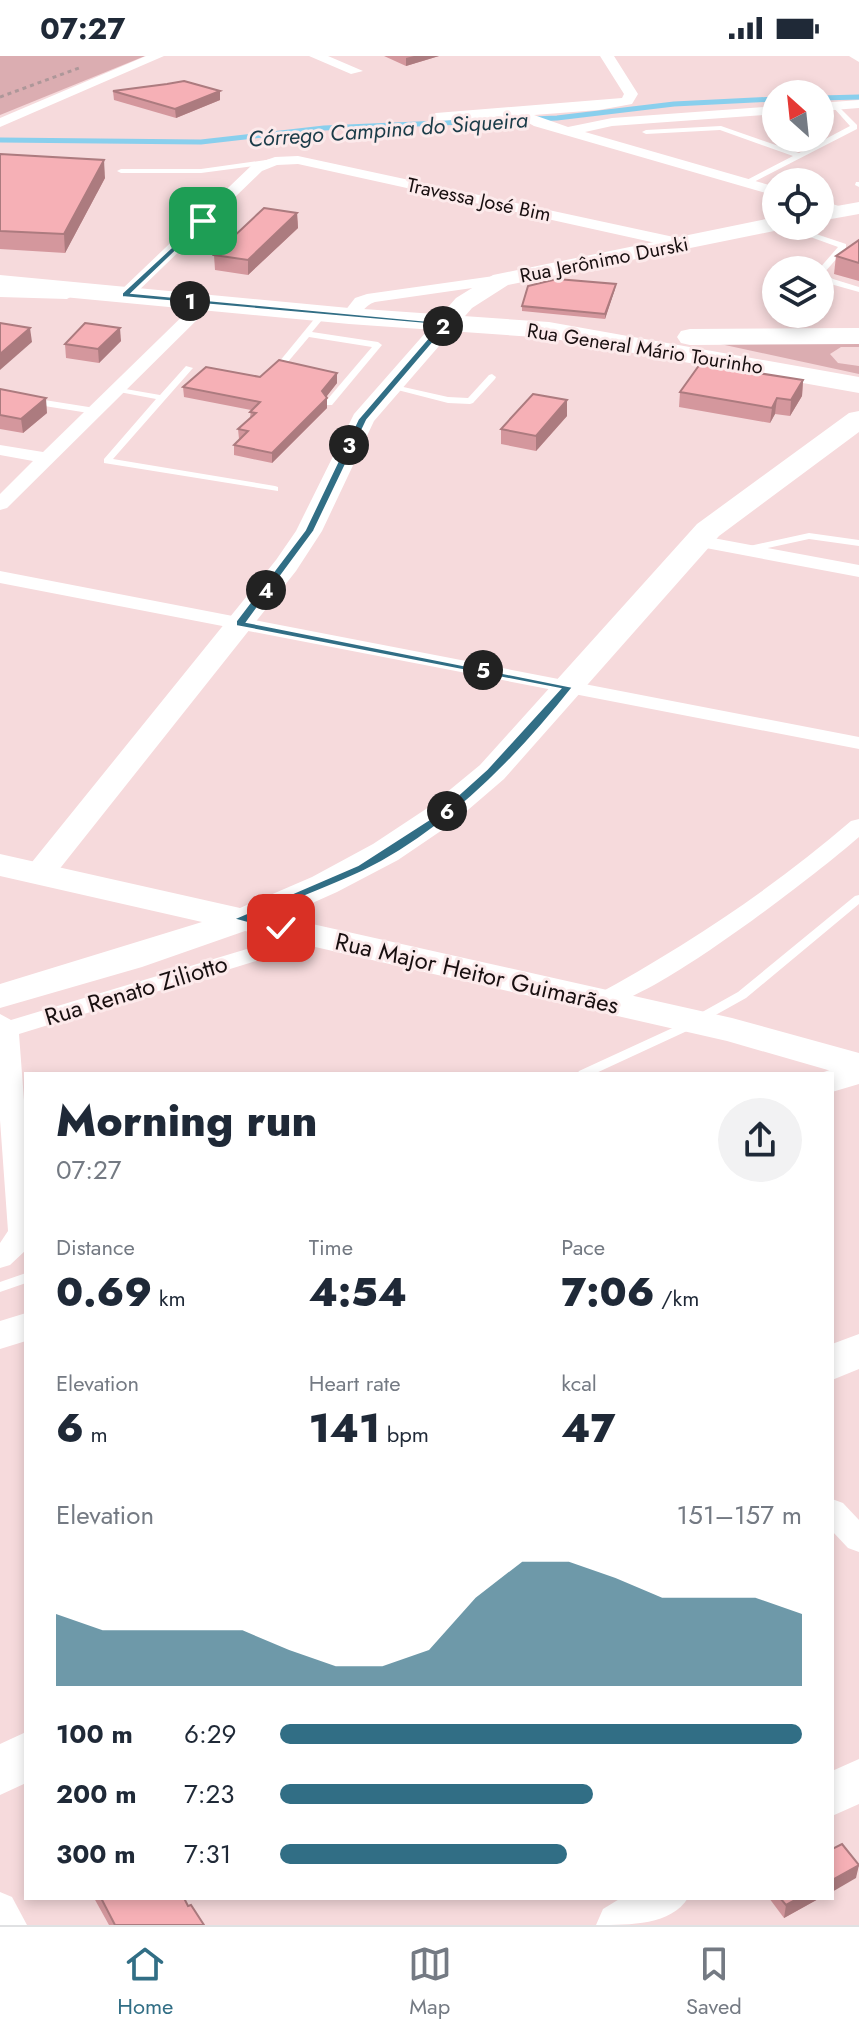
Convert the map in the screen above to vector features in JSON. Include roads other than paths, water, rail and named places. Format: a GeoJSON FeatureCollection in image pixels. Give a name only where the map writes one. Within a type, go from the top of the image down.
{"type":"FeatureCollection","features":[{"type":"Feature","properties":{"kind":"main road","name":"Rua General Mário Tourinho"},"geometry":{"type":"LineString","coordinates":[[0,283],[336,315],[549,330],[853,383]]}},
{"type":"Feature","properties":{"kind":"main road"},"geometry":{"type":"LineString","coordinates":[[549,330],[659,338],[859,336]]}},
{"type":"Feature","properties":{"kind":"main road"},"geometry":{"type":"LineString","coordinates":[[659,338],[684,347],[784,365],[853,383]]}},
{"type":"Feature","properties":{"kind":"main road"},"geometry":{"type":"LineString","coordinates":[[2,1016],[131,957],[239,919],[362,867],[440,817],[492,772],[697,541],[859,419]]}},
{"type":"Feature","properties":{"kind":"main road","name":"Rua Major Heitor Guimarães"},"geometry":{"type":"LineString","coordinates":[[0,865],[732,1030],[859,1069]]}},
{"type":"Feature","properties":{"kind":"main road"},"geometry":{"type":"LineString","coordinates":[[834,1362],[859,1350]]}},
{"type":"Feature","properties":{"kind":"main road"},"geometry":{"type":"LineString","coordinates":[[0,1773],[24,1755]]}},
{"type":"Feature","properties":{"kind":"street"},"geometry":{"type":"LineString","coordinates":[[0,123],[157,56]]}},
{"type":"Feature","properties":{"kind":"street"},"geometry":{"type":"LineString","coordinates":[[316,56],[356,71]]}},
{"type":"Feature","properties":{"kind":"street"},"geometry":{"type":"LineString","coordinates":[[436,117],[528,117],[627,101],[631,94],[607,56]]}},
{"type":"Feature","properties":{"kind":"street"},"geometry":{"type":"LineString","coordinates":[[834,106],[859,104]]}},
{"type":"Feature","properties":{"kind":"street"},"geometry":{"type":"LineString","coordinates":[[567,132],[612,122],[762,111]]}},
{"type":"Feature","properties":{"kind":"street"},"geometry":{"type":"LineString","coordinates":[[528,117],[567,132],[762,188]]}},
{"type":"Feature","properties":{"kind":"street","name":"Travessa José Bim"},"geometry":{"type":"LineString","coordinates":[[275,161],[298,160],[683,244]]}},
{"type":"Feature","properties":{"kind":"street"},"geometry":{"type":"LineString","coordinates":[[0,292],[115,294],[257,168],[275,161]]}},
{"type":"Feature","properties":{"kind":"street","name":"Rua Jerônimo Durski"},"geometry":{"type":"LineString","coordinates":[[39,874],[300,547],[358,426],[473,296],[501,280],[762,227]]}},
{"type":"Feature","properties":{"kind":"street"},"geometry":{"type":"LineString","coordinates":[[336,315],[373,297],[501,280]]}},
{"type":"Feature","properties":{"kind":"street"},"geometry":{"type":"LineString","coordinates":[[0,504],[205,303]]}},
{"type":"Feature","properties":{"kind":"street"},"geometry":{"type":"LineString","coordinates":[[0,450],[46,458]]}},
{"type":"Feature","properties":{"kind":"street"},"geometry":{"type":"LineString","coordinates":[[697,541],[859,571]]}},
{"type":"Feature","properties":{"kind":"street"},"geometry":{"type":"LineString","coordinates":[[0,577],[859,743]]}},
{"type":"Feature","properties":{"kind":"street"},"geometry":{"type":"LineString","coordinates":[[614,1003],[736,922],[859,826]]}},
{"type":"Feature","properties":{"kind":"street","name":"Rua Renato Ziliotto"},"geometry":{"type":"LineString","coordinates":[[2,1016],[313,936]]}},
{"type":"Feature","properties":{"kind":"street"},"geometry":{"type":"LineString","coordinates":[[2,1016],[21,1231],[9,1250]]}},
{"type":"Feature","properties":{"kind":"street"},"geometry":{"type":"LineString","coordinates":[[834,1079],[859,1069]]}},
{"type":"Feature","properties":{"kind":"street"},"geometry":{"type":"LineString","coordinates":[[0,1335],[24,1328]]}},
{"type":"Feature","properties":{"kind":"street"},"geometry":{"type":"LineString","coordinates":[[834,1513],[859,1540]]}},
{"type":"Feature","properties":{"kind":"street"},"geometry":{"type":"LineString","coordinates":[[620,1925],[661,1900]]}},
{"type":"Feature","properties":{"kind":"street"},"geometry":{"type":"LineString","coordinates":[[0,1908],[10,1925]]}},
{"type":"Feature","properties":{"kind":"lane"},"geometry":{"type":"LineString","coordinates":[[834,111],[854,127],[834,138]]}},
{"type":"Feature","properties":{"kind":"lane"},"geometry":{"type":"LineString","coordinates":[[646,132],[721,128],[799,156]]}},
{"type":"Feature","properties":{"kind":"lane"},"geometry":{"type":"LineString","coordinates":[[746,184],[807,152]]}},
{"type":"Feature","properties":{"kind":"lane"},"geometry":{"type":"LineString","coordinates":[[121,171],[201,171],[275,161]]}},
{"type":"Feature","properties":{"kind":"lane"},"geometry":{"type":"LineString","coordinates":[[825,240],[843,246],[834,257]]}},
{"type":"Feature","properties":{"kind":"lane"},"geometry":{"type":"LineString","coordinates":[[834,282],[859,290]]}},
{"type":"Feature","properties":{"kind":"lane"},"geometry":{"type":"LineString","coordinates":[[303,371],[282,364],[306,334],[336,315]]}},
{"type":"Feature","properties":{"kind":"lane"},"geometry":{"type":"LineString","coordinates":[[797,337],[822,329],[859,328]]}},
{"type":"Feature","properties":{"kind":"lane"},"geometry":{"type":"LineString","coordinates":[[306,334],[378,345],[329,403]]}},
{"type":"Feature","properties":{"kind":"lane"},"geometry":{"type":"LineString","coordinates":[[189,368],[107,461],[275,489]]}},
{"type":"Feature","properties":{"kind":"lane"},"geometry":{"type":"LineString","coordinates":[[334,376],[349,379]]}},
{"type":"Feature","properties":{"kind":"lane"},"geometry":{"type":"LineString","coordinates":[[390,387],[460,402],[477,396],[492,377]]}},
{"type":"Feature","properties":{"kind":"lane"},"geometry":{"type":"LineString","coordinates":[[117,389],[162,398]]}},
{"type":"Feature","properties":{"kind":"lane"},"geometry":{"type":"LineString","coordinates":[[0,396],[95,411]]}},
{"type":"Feature","properties":{"kind":"lane"},"geometry":{"type":"LineString","coordinates":[[745,550],[809,536],[859,543]]}},
{"type":"Feature","properties":{"kind":"lane"},"geometry":{"type":"LineString","coordinates":[[587,1072],[683,1028],[742,995],[859,898]]}},
{"type":"Feature","properties":{"kind":"lane"},"geometry":{"type":"LineString","coordinates":[[0,1287],[24,1279]]}},
{"type":"Feature","properties":{"kind":"waterway","name":"Córrego Campina do Siqueira"},"geometry":{"type":"LineString","coordinates":[[834,98],[859,97]]}},
{"type":"Feature","properties":{"kind":"waterway","name":"Córrego Campina do Siqueira"},"geometry":{"type":"LineString","coordinates":[[0,140],[201,142],[324,128],[557,118],[674,104],[762,100]]}}]}
